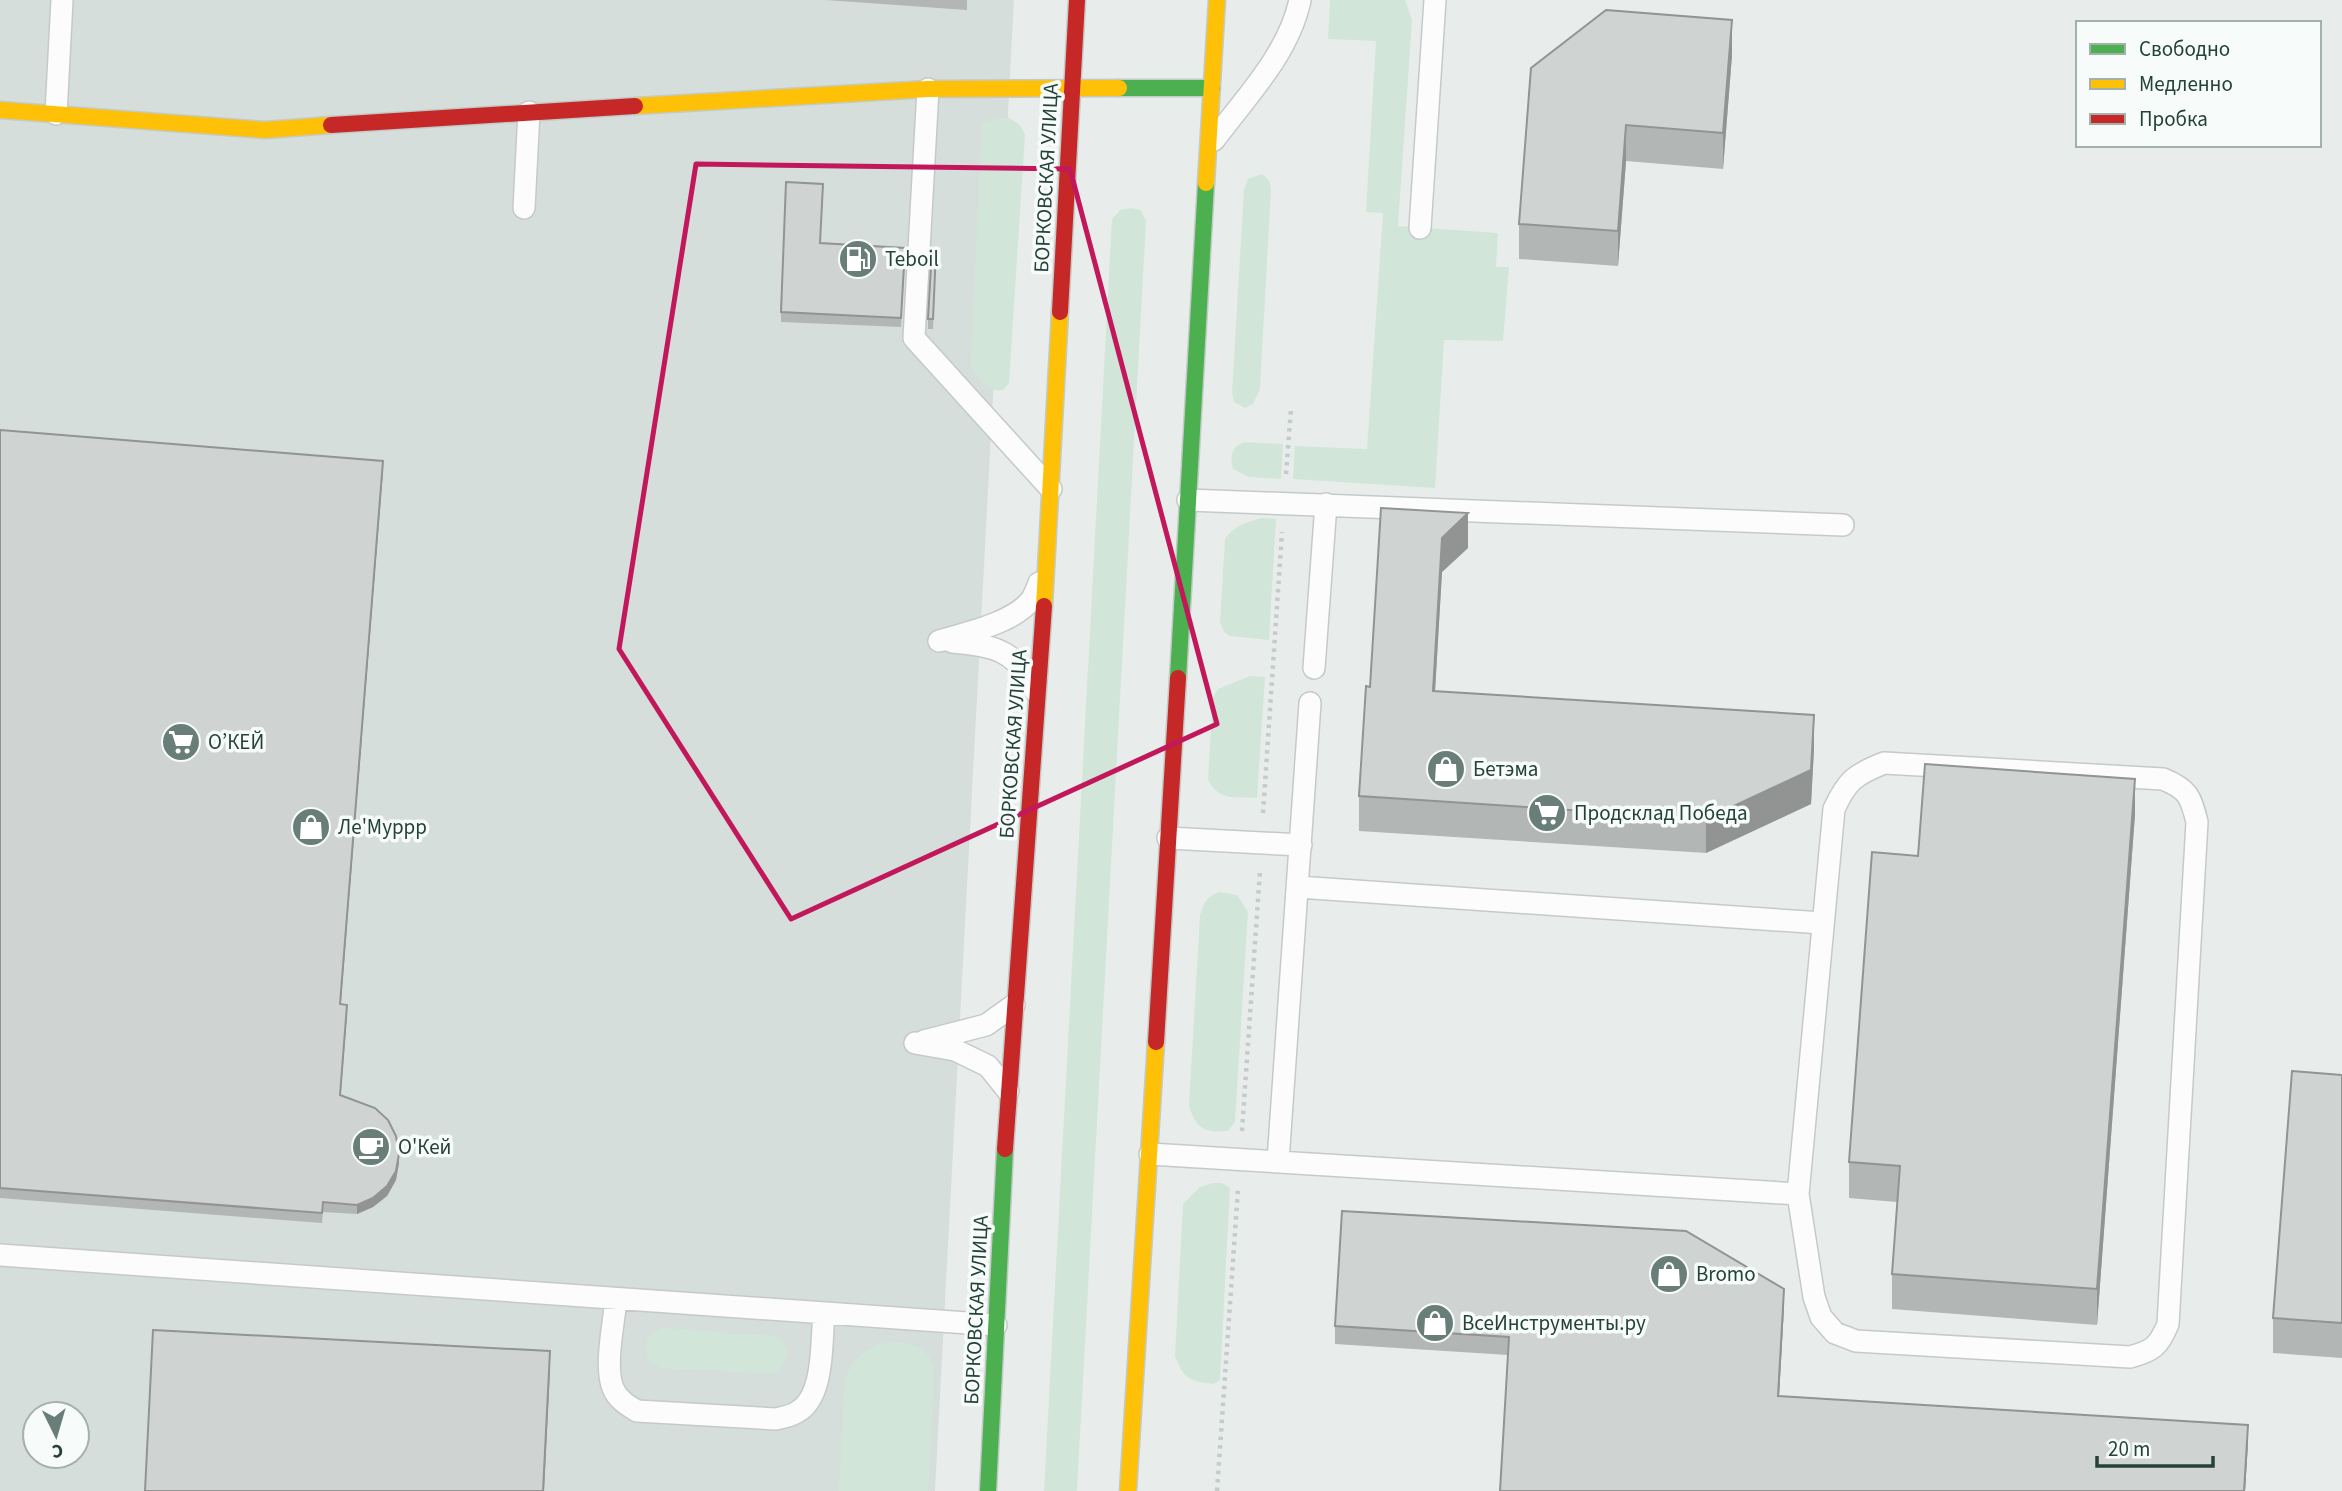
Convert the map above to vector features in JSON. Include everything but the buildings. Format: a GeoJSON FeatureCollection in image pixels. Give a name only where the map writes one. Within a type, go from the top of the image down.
{"type":"FeatureCollection","features":[{"type":"Feature","properties":{"kind":"main road","name":"БОРКОВСКАЯ УЛИЦА"},"geometry":{"type":"LineString","coordinates":[[988,1491],[1008,1091],[1038,699],[1077,0]]}},
{"type":"Feature","properties":{"kind":"main road"},"geometry":{"type":"LineString","coordinates":[[1128,1491],[1217,0]]}},
{"type":"Feature","properties":{"kind":"main road"},"geometry":{"type":"LineString","coordinates":[[0,110],[265,130],[928,89],[1212,88]]}},
{"type":"Feature","properties":{"kind":"lane"},"geometry":{"type":"LineString","coordinates":[[56,114],[62,0]]}},
{"type":"Feature","properties":{"kind":"lane"},"geometry":{"type":"LineString","coordinates":[[1208,147],[1279,53],[1300,0]]}},
{"type":"Feature","properties":{"kind":"lane"},"geometry":{"type":"LineString","coordinates":[[1420,228],[1435,0]]}},
{"type":"Feature","properties":{"kind":"lane"},"geometry":{"type":"LineString","coordinates":[[928,89],[914,338],[1051,489]]}},
{"type":"Feature","properties":{"kind":"lane"},"geometry":{"type":"LineString","coordinates":[[524,208],[529,112]]}},
{"type":"Feature","properties":{"kind":"lane"},"geometry":{"type":"LineString","coordinates":[[1188,500],[1843,525]]}},
{"type":"Feature","properties":{"kind":"lane"},"geometry":{"type":"LineString","coordinates":[[1314,668],[1326,504]]}},
{"type":"Feature","properties":{"kind":"lane"},"geometry":{"type":"LineString","coordinates":[[1038,699],[1027,671],[1009,655],[981,644],[939,641],[1010,616],[1031,599],[1046,567]]}},
{"type":"Feature","properties":{"kind":"lane"},"geometry":{"type":"LineString","coordinates":[[1278,1161],[1310,703]]}},
{"type":"Feature","properties":{"kind":"lane"},"geometry":{"type":"LineString","coordinates":[[1884,764],[2163,779],[2182,787],[2192,803],[2197,821],[2168,1324],[2162,1339],[2148,1352],[2130,1357],[1856,1341],[1835,1333],[1821,1317],[1814,1297],[1798,1194],[1822,923],[1834,809],[1845,785],[1865,771],[1884,764]]}},
{"type":"Feature","properties":{"kind":"lane"},"geometry":{"type":"LineString","coordinates":[[1168,838],[1301,845]]}},
{"type":"Feature","properties":{"kind":"lane"},"geometry":{"type":"LineString","coordinates":[[1298,887],[1822,923]]}},
{"type":"Feature","properties":{"kind":"lane"},"geometry":{"type":"LineString","coordinates":[[1008,1091],[988,1066],[955,1050],[915,1043],[986,1025],[1014,1005]]}},
{"type":"Feature","properties":{"kind":"lane"},"geometry":{"type":"LineString","coordinates":[[1150,1154],[1798,1194]]}},
{"type":"Feature","properties":{"kind":"lane"},"geometry":{"type":"LineString","coordinates":[[0,1255],[996,1325]]}},
{"type":"Feature","properties":{"kind":"lane"},"geometry":{"type":"LineString","coordinates":[[616,1299],[609,1373],[613,1390],[623,1402],[637,1411],[776,1419],[797,1413],[810,1402],[817,1386],[824,1313]]}},
{"type":"Feature","properties":{"kind":"path"},"geometry":{"type":"LineString","coordinates":[[1217,1491],[1291,409]]}},
{"type":"Feature","properties":{"kind":"highlighted area"},"geometry":{"type":"Polygon","coordinates":[[[696,164],[1070,169],[1217,724],[791,919],[619,649],[696,164]]]}},
{"type":"Feature","properties":{"kind":"shaded area"},"geometry":{"type":"Polygon","coordinates":[[[0,0],[1014,0],[935,1491],[0,1491],[0,0]]]}},
{"type":"Feature","properties":{"kind":"green space"},"geometry":{"type":"Polygon","coordinates":[[[1330,0],[1405,0],[1412,20],[1398,226],[1498,233],[1496,267],[1509,267],[1503,341],[1444,340],[1435,488],[1293,479],[1295,446],[1367,449],[1383,213],[1366,212],[1376,41],[1328,39],[1330,0]]]}},
{"type":"Feature","properties":{"kind":"green space"},"geometry":{"type":"Polygon","coordinates":[[[1005,117],[1018,123],[1025,135],[1009,383],[1003,390],[997,390],[984,384],[971,366],[982,123],[1005,117]]]}},
{"type":"Feature","properties":{"kind":"green space"},"geometry":{"type":"Polygon","coordinates":[[[1262,174],[1269,180],[1271,189],[1260,389],[1253,404],[1245,408],[1234,402],[1232,392],[1244,189],[1248,179],[1262,174]]]}},
{"type":"Feature","properties":{"kind":"green space"},"geometry":{"type":"Polygon","coordinates":[[[1120,210],[1141,210],[1146,221],[1077,1491],[1044,1491],[1112,219],[1120,210]]]}},
{"type":"Feature","properties":{"kind":"green space"},"geometry":{"type":"Polygon","coordinates":[[[1245,442],[1283,444],[1281,479],[1249,477],[1233,469],[1233,452],[1245,442]]]}},
{"type":"Feature","properties":{"kind":"green space"},"geometry":{"type":"Polygon","coordinates":[[[1261,518],[1276,519],[1269,640],[1230,636],[1224,632],[1220,622],[1225,539],[1236,528],[1261,518]]]}},
{"type":"Feature","properties":{"kind":"green space"},"geometry":{"type":"Polygon","coordinates":[[[1250,676],[1265,677],[1257,798],[1222,794],[1216,791],[1208,779],[1213,697],[1218,689],[1250,676]]]}},
{"type":"Feature","properties":{"kind":"green space"},"geometry":{"type":"Polygon","coordinates":[[[1220,892],[1237,895],[1248,912],[1235,1122],[1228,1131],[1207,1130],[1198,1125],[1189,1106],[1200,915],[1207,900],[1220,892]]]}},
{"type":"Feature","properties":{"kind":"green space"},"geometry":{"type":"Polygon","coordinates":[[[1222,1183],[1230,1188],[1220,1380],[1214,1384],[1189,1378],[1175,1356],[1183,1204],[1200,1187],[1222,1183]]]}},
{"type":"Feature","properties":{"kind":"green space"},"geometry":{"type":"Polygon","coordinates":[[[664,1328],[775,1336],[783,1341],[788,1354],[780,1370],[772,1374],[661,1368],[650,1362],[646,1346],[653,1333],[664,1328]]]}},
{"type":"Feature","properties":{"kind":"green space"},"geometry":{"type":"Polygon","coordinates":[[[890,1342],[906,1343],[923,1350],[934,1369],[928,1491],[839,1491],[845,1379],[862,1354],[875,1346],[890,1342]]]}},
{"type":"Feature","properties":{"kind":"traffic: fast"},"geometry":{"type":"LineString","coordinates":[[1119,88],[1212,88]]}},
{"type":"Feature","properties":{"kind":"traffic: fast"},"geometry":{"type":"LineString","coordinates":[[1178,678],[1206,183]]}},
{"type":"Feature","properties":{"kind":"traffic: fast"},"geometry":{"type":"LineString","coordinates":[[988,1491],[1005,1149]]}},
{"type":"Feature","properties":{"kind":"traffic: slow"},"geometry":{"type":"LineString","coordinates":[[1206,183],[1217,0]]}},
{"type":"Feature","properties":{"kind":"traffic: slow"},"geometry":{"type":"LineString","coordinates":[[635,106],[928,89],[1119,88]]}},
{"type":"Feature","properties":{"kind":"traffic: slow"},"geometry":{"type":"LineString","coordinates":[[0,110],[265,130],[331,125]]}},
{"type":"Feature","properties":{"kind":"traffic: slow"},"geometry":{"type":"LineString","coordinates":[[1044,606],[1060,312]]}},
{"type":"Feature","properties":{"kind":"traffic: slow"},"geometry":{"type":"LineString","coordinates":[[1128,1491],[1156,1042]]}},
{"type":"Feature","properties":{"kind":"traffic: jam"},"geometry":{"type":"LineString","coordinates":[[1060,312],[1077,0]]}},
{"type":"Feature","properties":{"kind":"traffic: jam"},"geometry":{"type":"LineString","coordinates":[[331,125],[635,106]]}},
{"type":"Feature","properties":{"kind":"traffic: jam"},"geometry":{"type":"LineString","coordinates":[[1005,1149],[1044,606]]}},
{"type":"Feature","properties":{"kind":"traffic: jam"},"geometry":{"type":"LineString","coordinates":[[1156,1042],[1178,678]]}},
{"type":"Feature","properties":{"kind":"place","name":"Teboil"},"geometry":{"type":"Point","coordinates":[858,259]}},
{"type":"Feature","properties":{"kind":"place","name":"О’КЕЙ"},"geometry":{"type":"Point","coordinates":[181,742]}},
{"type":"Feature","properties":{"kind":"place","name":"Бетэма"},"geometry":{"type":"Point","coordinates":[1446,769]}},
{"type":"Feature","properties":{"kind":"place","name":"Продсклад Победа"},"geometry":{"type":"Point","coordinates":[1547,813]}},
{"type":"Feature","properties":{"kind":"place","name":"Ле'Муррр"},"geometry":{"type":"Point","coordinates":[311,827]}},
{"type":"Feature","properties":{"kind":"place","name":"О'Кей"},"geometry":{"type":"Point","coordinates":[371,1147]}},
{"type":"Feature","properties":{"kind":"place","name":"Bromo"},"geometry":{"type":"Point","coordinates":[1669,1274]}},
{"type":"Feature","properties":{"kind":"place","name":"ВсеИнструменты.ру"},"geometry":{"type":"Point","coordinates":[1435,1323]}}]}
